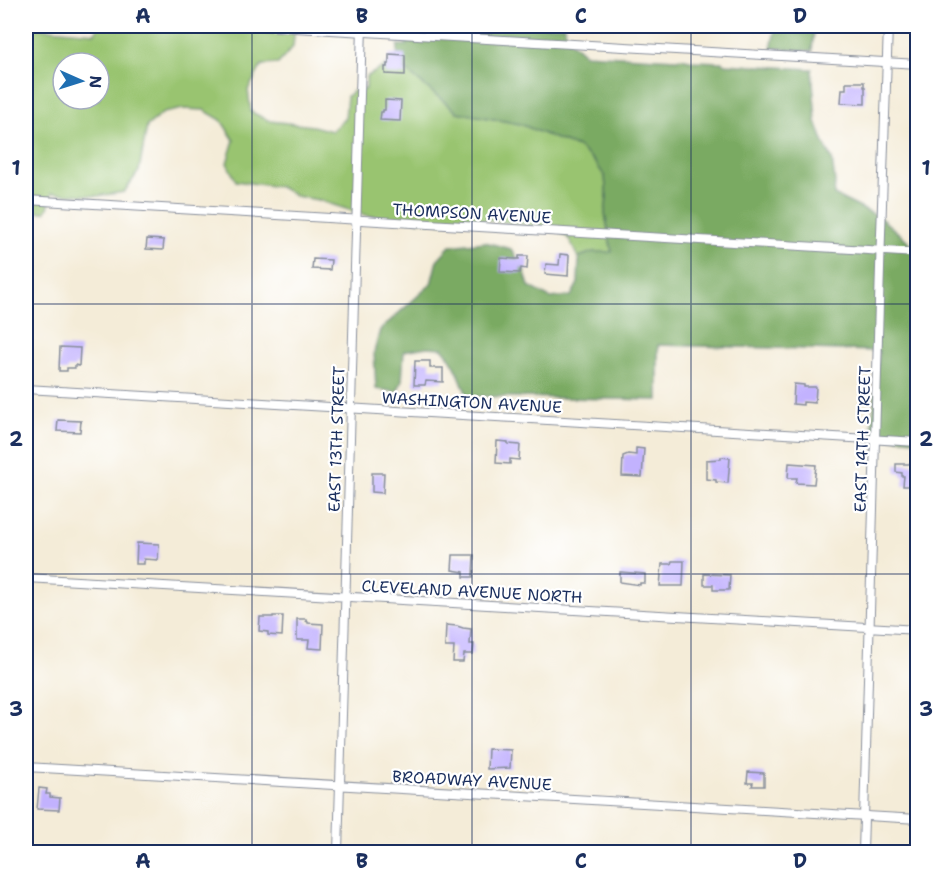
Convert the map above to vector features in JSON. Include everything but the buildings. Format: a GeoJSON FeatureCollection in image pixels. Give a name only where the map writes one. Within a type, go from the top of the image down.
{"type":"FeatureCollection","features":[{"type":"Feature","properties":{"kind":"street"},"geometry":{"type":"LineString","coordinates":[[261,26],[362,28],[918,64]]}},
{"type":"Feature","properties":{"kind":"street","name":"EAST 14TH STREET"},"geometry":{"type":"LineString","coordinates":[[863,852],[888,26]]}},
{"type":"Feature","properties":{"kind":"street","name":"EAST 13TH STREET"},"geometry":{"type":"LineString","coordinates":[[338,852],[362,28]]}},
{"type":"Feature","properties":{"kind":"street","name":"THOMPSON AVENUE"},"geometry":{"type":"LineString","coordinates":[[26,200],[918,253]]}},
{"type":"Feature","properties":{"kind":"street","name":"WASHINGTON AVENUE"},"geometry":{"type":"LineString","coordinates":[[26,389],[918,442]]}},
{"type":"Feature","properties":{"kind":"street","name":"CLEVELAND AVENUE NORTH"},"geometry":{"type":"LineString","coordinates":[[26,578],[918,630]]}},
{"type":"Feature","properties":{"kind":"street","name":"BROADWAY AVENUE"},"geometry":{"type":"LineString","coordinates":[[26,767],[918,819]]}},
{"type":"Feature","properties":{"kind":"green space"},"geometry":{"type":"Polygon","coordinates":[[[99,26],[295,26],[293,47],[278,64],[262,65],[248,90],[251,112],[270,121],[313,126],[332,131],[345,118],[347,96],[353,91],[366,89],[366,77],[397,59],[409,73],[457,112],[520,124],[578,147],[593,160],[605,176],[607,198],[605,213],[612,253],[593,252],[579,257],[579,260],[569,239],[555,228],[488,220],[444,223],[368,216],[318,200],[296,196],[280,187],[236,181],[227,163],[234,140],[221,120],[204,110],[183,109],[163,113],[147,126],[139,171],[124,192],[98,196],[52,193],[45,212],[26,212],[26,27],[95,33],[99,26]]]}},
{"type":"Feature","properties":{"kind":"green space"},"geometry":{"type":"Polygon","coordinates":[[[402,26],[564,26],[568,39],[585,54],[681,58],[725,64],[812,69],[816,121],[832,159],[834,195],[879,217],[907,240],[917,256],[917,440],[871,437],[879,351],[658,345],[658,400],[467,396],[447,353],[442,348],[427,347],[404,351],[402,381],[397,392],[376,389],[374,352],[380,330],[431,284],[437,260],[450,246],[485,242],[511,249],[523,267],[529,286],[550,298],[571,296],[578,283],[579,257],[593,252],[612,252],[605,213],[607,198],[605,176],[593,160],[578,147],[520,124],[457,112],[409,73],[397,59],[398,45],[407,45],[402,26]]]}},
{"type":"Feature","properties":{"kind":"green space"},"geometry":{"type":"Polygon","coordinates":[[[776,26],[817,26],[814,31],[812,51],[771,48],[776,26]]]}}]}
